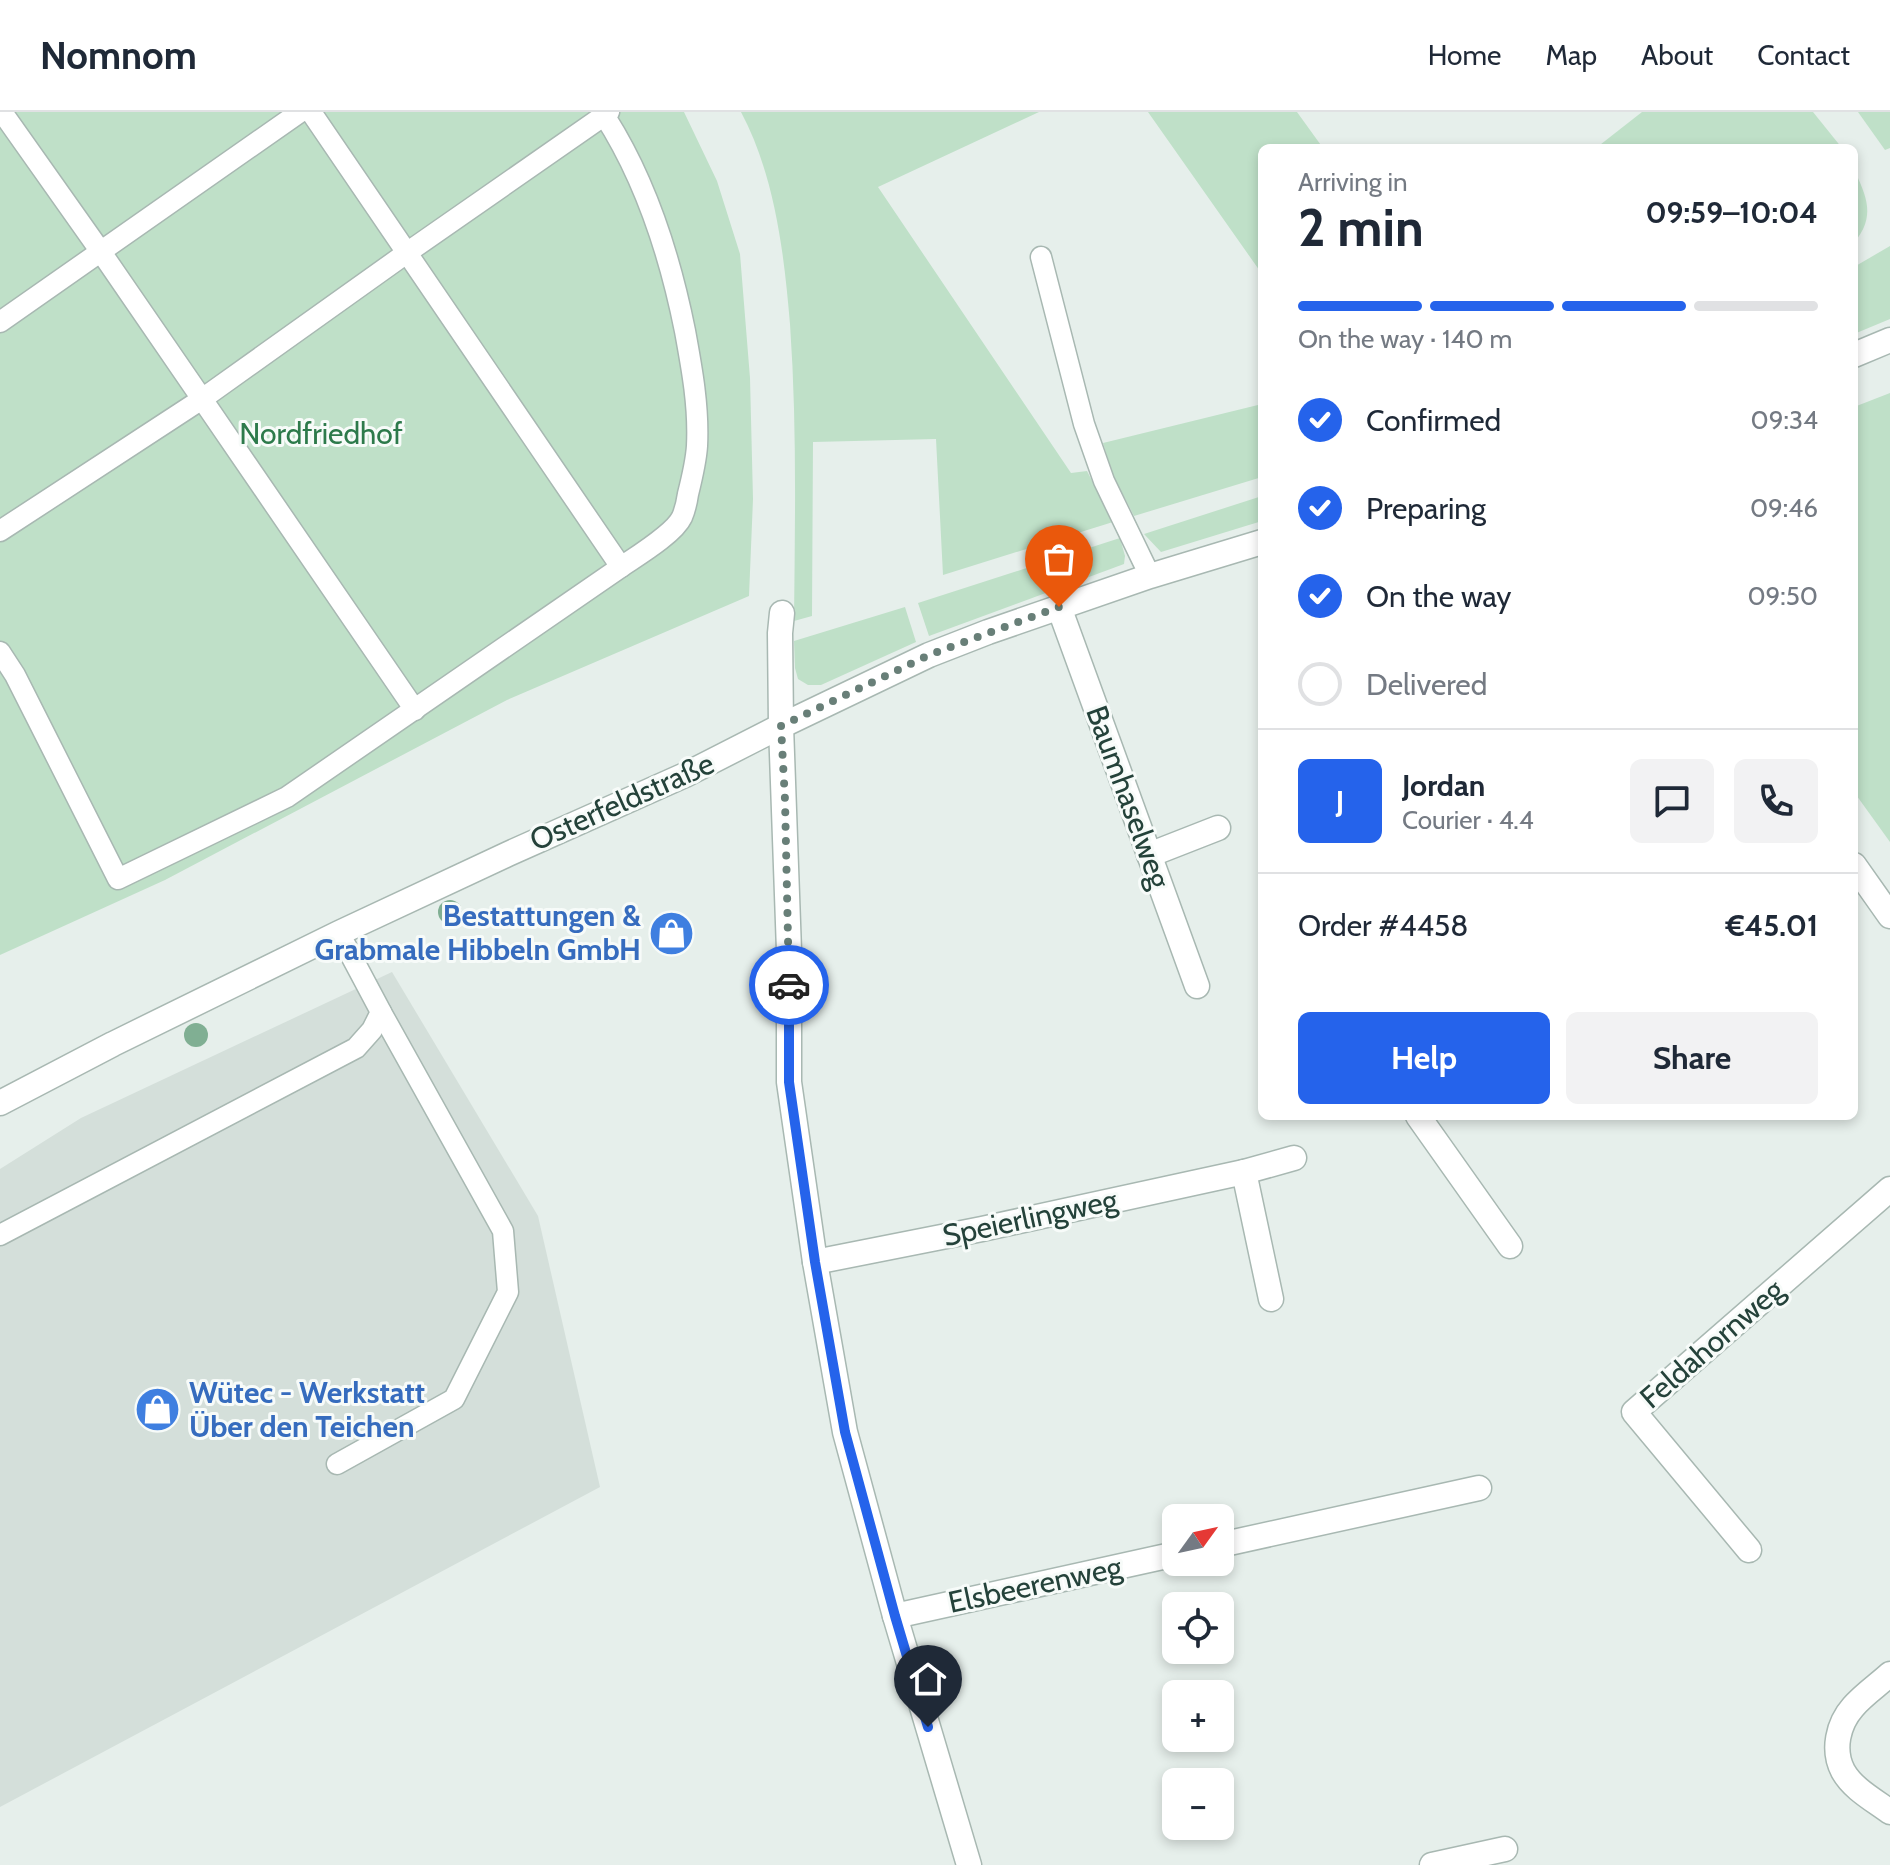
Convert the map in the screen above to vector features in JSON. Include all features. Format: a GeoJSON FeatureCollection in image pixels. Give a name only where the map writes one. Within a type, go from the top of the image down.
{"type":"FeatureCollection","features":[{"type":"Feature","properties":{"kind":"street"},"geometry":{"type":"LineString","coordinates":[[1858,353],[1890,340]]}},
{"type":"Feature","properties":{"kind":"street","name":"Osterfeldstraße"},"geometry":{"type":"LineString","coordinates":[[0,1103],[339,933],[685,775],[929,655],[1150,576],[1258,543]]}},
{"type":"Feature","properties":{"kind":"street","name":"Baumhaselweg"},"geometry":{"type":"LineString","coordinates":[[1059,607],[1197,986]]}},
{"type":"Feature","properties":{"kind":"street"},"geometry":{"type":"LineString","coordinates":[[782,613],[781,726],[789,951],[789,1082],[815,1262],[845,1432],[895,1616],[969,1865]]}},
{"type":"Feature","properties":{"kind":"street"},"geometry":{"type":"LineString","coordinates":[[1149,855],[1218,828]]}},
{"type":"Feature","properties":{"kind":"street"},"geometry":{"type":"LineString","coordinates":[[1858,871],[1890,916]]}},
{"type":"Feature","properties":{"kind":"street"},"geometry":{"type":"LineString","coordinates":[[1421,1120],[1510,1246]]}},
{"type":"Feature","properties":{"kind":"street","name":"Speierlingweg"},"geometry":{"type":"LineString","coordinates":[[815,1262],[982,1229],[1244,1172],[1294,1158]]}},
{"type":"Feature","properties":{"kind":"street"},"geometry":{"type":"LineString","coordinates":[[1244,1172],[1271,1299]]}},
{"type":"Feature","properties":{"kind":"street","name":"Feldahornweg"},"geometry":{"type":"LineString","coordinates":[[1749,1550],[1634,1412],[1890,1189]]}},
{"type":"Feature","properties":{"kind":"street"},"geometry":{"type":"LineString","coordinates":[[1234,1542],[1479,1488]]}},
{"type":"Feature","properties":{"kind":"street","name":"Elsbeerenweg"},"geometry":{"type":"LineString","coordinates":[[895,1616],[1162,1557]]}},
{"type":"Feature","properties":{"kind":"street"},"geometry":{"type":"LineString","coordinates":[[1890,1674],[1852,1707],[1840,1727],[1837,1747],[1843,1771],[1860,1791],[1890,1812]]}},
{"type":"Feature","properties":{"kind":"street"},"geometry":{"type":"LineString","coordinates":[[1432,1865],[1505,1849]]}},
{"type":"Feature","properties":{"kind":"lane"},"geometry":{"type":"LineString","coordinates":[[2,112],[415,710]]}},
{"type":"Feature","properties":{"kind":"lane"},"geometry":{"type":"LineString","coordinates":[[0,322],[300,112]]}},
{"type":"Feature","properties":{"kind":"lane"},"geometry":{"type":"LineString","coordinates":[[311,112],[621,567]]}},
{"type":"Feature","properties":{"kind":"lane"},"geometry":{"type":"LineString","coordinates":[[0,531],[202,399],[607,114],[653,214],[678,297],[692,365],[697,408],[697,448],[693,477],[681,519],[674,528],[287,797],[118,879],[8,679],[0,652]]}},
{"type":"Feature","properties":{"kind":"lane"},"geometry":{"type":"LineString","coordinates":[[1041,257],[1084,424],[1104,481],[1150,576]]}},
{"type":"Feature","properties":{"kind":"lane"},"geometry":{"type":"LineString","coordinates":[[337,1464],[454,1399],[508,1292],[503,1231],[339,933]]}},
{"type":"Feature","properties":{"kind":"lane"},"geometry":{"type":"LineString","coordinates":[[0,1235],[356,1048],[372,1030],[381,1012]]}},
{"type":"Feature","properties":{"kind":"shaded area"},"geometry":{"type":"Polygon","coordinates":[[[392,972],[538,1216],[600,1487],[0,1807],[0,1169],[81,1118],[392,972]]]}},
{"type":"Feature","properties":{"kind":"green space","name":"Nordfriedhof"},"geometry":{"type":"Polygon","coordinates":[[[0,112],[684,112],[717,181],[740,254],[750,378],[753,499],[749,596],[507,700],[165,880],[0,955],[0,112]]]}},
{"type":"Feature","properties":{"kind":"green space"},"geometry":{"type":"Polygon","coordinates":[[[741,112],[1039,112],[878,187],[1071,473],[1087,471],[1113,522],[943,575],[936,439],[813,442],[812,616],[794,621],[795,435],[788,297],[770,188],[741,112]]]}},
{"type":"Feature","properties":{"kind":"green space"},"geometry":{"type":"Polygon","coordinates":[[[1148,112],[1297,112],[1320,144],[1258,144],[1258,268],[1148,112]]]}},
{"type":"Feature","properties":{"kind":"green space"},"geometry":{"type":"Polygon","coordinates":[[[1642,112],[1813,112],[1839,144],[1601,144],[1642,112]]]}},
{"type":"Feature","properties":{"kind":"green space"},"geometry":{"type":"Polygon","coordinates":[[[1858,112],[1890,112],[1890,148],[1885,150],[1858,112]]]}},
{"type":"Feature","properties":{"kind":"green space"},"geometry":{"type":"Polygon","coordinates":[[[1858,178],[1867,207],[1858,237],[1858,178]]]}},
{"type":"Feature","properties":{"kind":"green space"},"geometry":{"type":"Polygon","coordinates":[[[1890,246],[1890,319],[1858,332],[1858,265],[1890,246]]]}},
{"type":"Feature","properties":{"kind":"green space"},"geometry":{"type":"Polygon","coordinates":[[[1890,393],[1890,842],[1858,798],[1858,405],[1890,393]]]}},
{"type":"Feature","properties":{"kind":"green space"},"geometry":{"type":"Polygon","coordinates":[[[1258,405],[1258,478],[1134,516],[1113,475],[1103,443],[1258,405]]]}},
{"type":"Feature","properties":{"kind":"green space"},"geometry":{"type":"Polygon","coordinates":[[[1258,497],[1258,522],[1161,552],[1144,534],[1258,497]]]}},
{"type":"Feature","properties":{"kind":"green space"},"geometry":{"type":"Polygon","coordinates":[[[1120,538],[1124,564],[929,636],[918,603],[1120,538]]]}},
{"type":"Feature","properties":{"kind":"green space"},"geometry":{"type":"Polygon","coordinates":[[[905,607],[916,642],[821,685],[808,685],[798,679],[794,641],[905,607]]]}},
{"type":"Feature","properties":{"kind":"way so far"},"geometry":{"type":"LineString","coordinates":[[789,985],[781,726],[929,655],[1059,607]]}},
{"type":"Feature","properties":{"kind":"place","name":"Bestattungen & Grabmale Hibbeln GmbH"},"geometry":{"type":"Point","coordinates":[672,933]}},
{"type":"Feature","properties":{"kind":"place","name":"Wütec - Werkstatt Über den Teichen"},"geometry":{"type":"Point","coordinates":[158,1410]}},
{"type":"Feature","properties":{"kind":"route"},"geometry":{"type":"LineString","coordinates":[[789,985],[789,1082],[815,1262],[845,1432],[928,1727]]}}]}
